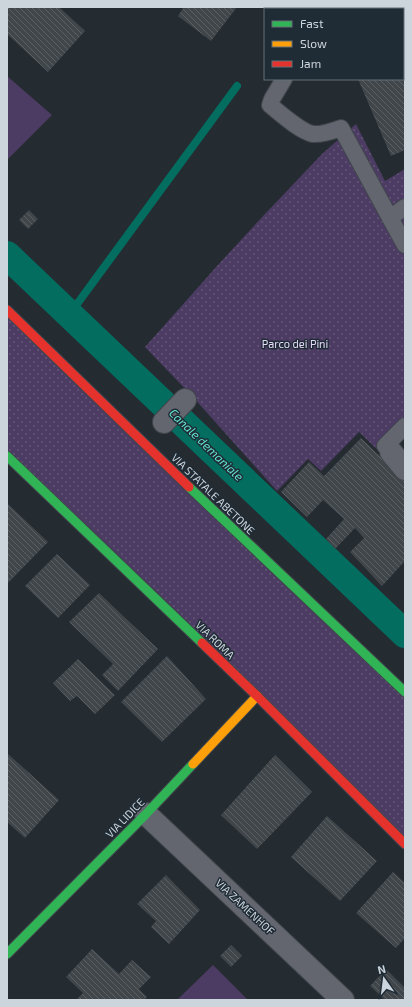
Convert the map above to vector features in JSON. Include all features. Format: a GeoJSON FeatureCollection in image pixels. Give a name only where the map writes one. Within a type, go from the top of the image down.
{"type":"FeatureCollection","features":[{"type":"Feature","properties":{"kind":"street","name":"VIA STATALE ABETONE"},"geometry":{"type":"LineString","coordinates":[[7,310],[150,450],[405,692]]}},
{"type":"Feature","properties":{"kind":"street"},"geometry":{"type":"LineString","coordinates":[[164,422],[185,400]]}},
{"type":"Feature","properties":{"kind":"street"},"geometry":{"type":"LineString","coordinates":[[388,449],[405,469]]}},
{"type":"Feature","properties":{"kind":"street","name":"VIA ROMA"},"geometry":{"type":"LineString","coordinates":[[7,456],[257,696],[405,844]]}},
{"type":"Feature","properties":{"kind":"street","name":"VIA LIDICE"},"geometry":{"type":"LineString","coordinates":[[7,954],[146,814],[257,696]]}},
{"type":"Feature","properties":{"kind":"street","name":"VIA ZAMENHOF"},"geometry":{"type":"LineString","coordinates":[[146,814],[344,1000]]}},
{"type":"Feature","properties":{"kind":"lane"},"geometry":{"type":"LineString","coordinates":[[283,80],[270,105],[296,126],[312,134],[326,133],[342,128],[405,245]]}},
{"type":"Feature","properties":{"kind":"lane"},"geometry":{"type":"LineString","coordinates":[[390,218],[405,207]]}},
{"type":"Feature","properties":{"kind":"lane"},"geometry":{"type":"LineString","coordinates":[[388,449],[405,426]]}},
{"type":"Feature","properties":{"kind":"green space"},"geometry":{"type":"Polygon","coordinates":[[[7,76],[52,115],[7,160],[7,76]]]}},
{"type":"Feature","properties":{"kind":"green space","name":"Parco dei Pini"},"geometry":{"type":"Polygon","coordinates":[[[356,124],[385,181],[405,169],[405,438],[386,458],[359,432],[321,471],[308,459],[277,491],[191,395],[145,347],[264,215],[322,154],[356,124]]]}},
{"type":"Feature","properties":{"kind":"green space"},"geometry":{"type":"Polygon","coordinates":[[[7,311],[405,692],[405,844],[7,456],[7,311]]]}},
{"type":"Feature","properties":{"kind":"green space"},"geometry":{"type":"Polygon","coordinates":[[[213,965],[248,1000],[177,1000],[213,965]]]}},
{"type":"Feature","properties":{"kind":"building"},"geometry":{"type":"Polygon","coordinates":[[[7,7],[59,7],[85,31],[48,72],[7,34],[7,7]]]}},
{"type":"Feature","properties":{"kind":"building"},"geometry":{"type":"Polygon","coordinates":[[[184,7],[237,7],[211,41],[178,16],[184,7]]]}},
{"type":"Feature","properties":{"kind":"building"},"geometry":{"type":"Polygon","coordinates":[[[339,7],[386,8],[340,8],[339,7]]]}},
{"type":"Feature","properties":{"kind":"building"},"geometry":{"type":"Polygon","coordinates":[[[404,52],[405,150],[391,156],[358,80],[404,80],[404,52]]]}},
{"type":"Feature","properties":{"kind":"building"},"geometry":{"type":"Polygon","coordinates":[[[29,210],[38,219],[28,229],[19,220],[29,210]]]}},
{"type":"Feature","properties":{"kind":"building"},"geometry":{"type":"Polygon","coordinates":[[[361,438],[405,480],[405,561],[382,586],[350,552],[364,538],[355,528],[335,549],[326,539],[344,519],[323,500],[307,517],[281,492],[309,462],[324,476],[361,438]]]}},
{"type":"Feature","properties":{"kind":"building"},"geometry":{"type":"Polygon","coordinates":[[[7,503],[48,542],[7,584],[7,503]]]}},
{"type":"Feature","properties":{"kind":"building"},"geometry":{"type":"Polygon","coordinates":[[[57,554],[90,585],[58,618],[25,586],[57,554]]]}},
{"type":"Feature","properties":{"kind":"building"},"geometry":{"type":"Polygon","coordinates":[[[99,593],[158,649],[118,691],[102,675],[113,664],[69,622],[99,593]]]}},
{"type":"Feature","properties":{"kind":"building"},"geometry":{"type":"Polygon","coordinates":[[[167,656],[206,699],[162,742],[121,702],[167,656]]]}},
{"type":"Feature","properties":{"kind":"building"},"geometry":{"type":"Polygon","coordinates":[[[78,659],[115,695],[95,714],[77,696],[70,701],[53,683],[78,659]]]}},
{"type":"Feature","properties":{"kind":"building"},"geometry":{"type":"Polygon","coordinates":[[[7,753],[59,800],[25,838],[7,822],[7,753]]]}},
{"type":"Feature","properties":{"kind":"building"},"geometry":{"type":"Polygon","coordinates":[[[275,755],[312,792],[257,849],[221,815],[275,755]]]}},
{"type":"Feature","properties":{"kind":"building"},"geometry":{"type":"Polygon","coordinates":[[[327,816],[377,861],[340,901],[291,857],[327,816]]]}},
{"type":"Feature","properties":{"kind":"building"},"geometry":{"type":"Polygon","coordinates":[[[393,872],[405,883],[405,938],[396,948],[356,913],[393,872]]]}},
{"type":"Feature","properties":{"kind":"building"},"geometry":{"type":"Polygon","coordinates":[[[166,875],[200,910],[169,944],[151,927],[156,921],[137,904],[166,875]]]}},
{"type":"Feature","properties":{"kind":"building"},"geometry":{"type":"Polygon","coordinates":[[[231,945],[242,956],[231,967],[220,956],[231,945]]]}},
{"type":"Feature","properties":{"kind":"building"},"geometry":{"type":"Polygon","coordinates":[[[92,949],[119,974],[132,960],[151,977],[139,989],[147,997],[144,1000],[76,1000],[83,993],[66,977],[92,949]]]}},
{"type":"Feature","properties":{"kind":"building"},"geometry":{"type":"Polygon","coordinates":[[[386,969],[405,988],[405,1000],[385,1000],[370,986],[386,969]]]}},
{"type":"Feature","properties":{"kind":"waterway"},"geometry":{"type":"LineString","coordinates":[[69,315],[237,86]]}},
{"type":"Feature","properties":{"kind":"waterway","name":"Canale demaniale"},"geometry":{"type":"LineString","coordinates":[[7,255],[405,634]]}},
{"type":"Feature","properties":{"kind":"traffic: fast"},"geometry":{"type":"LineString","coordinates":[[7,456],[202,643]]}},
{"type":"Feature","properties":{"kind":"traffic: fast"},"geometry":{"type":"LineString","coordinates":[[189,487],[405,692]]}},
{"type":"Feature","properties":{"kind":"traffic: fast"},"geometry":{"type":"LineString","coordinates":[[7,954],[146,814],[193,764]]}},
{"type":"Feature","properties":{"kind":"traffic: slow"},"geometry":{"type":"LineString","coordinates":[[193,764],[257,696]]}},
{"type":"Feature","properties":{"kind":"traffic: jam"},"geometry":{"type":"LineString","coordinates":[[7,310],[189,487]]}},
{"type":"Feature","properties":{"kind":"traffic: jam"},"geometry":{"type":"LineString","coordinates":[[202,643],[405,844]]}}]}
